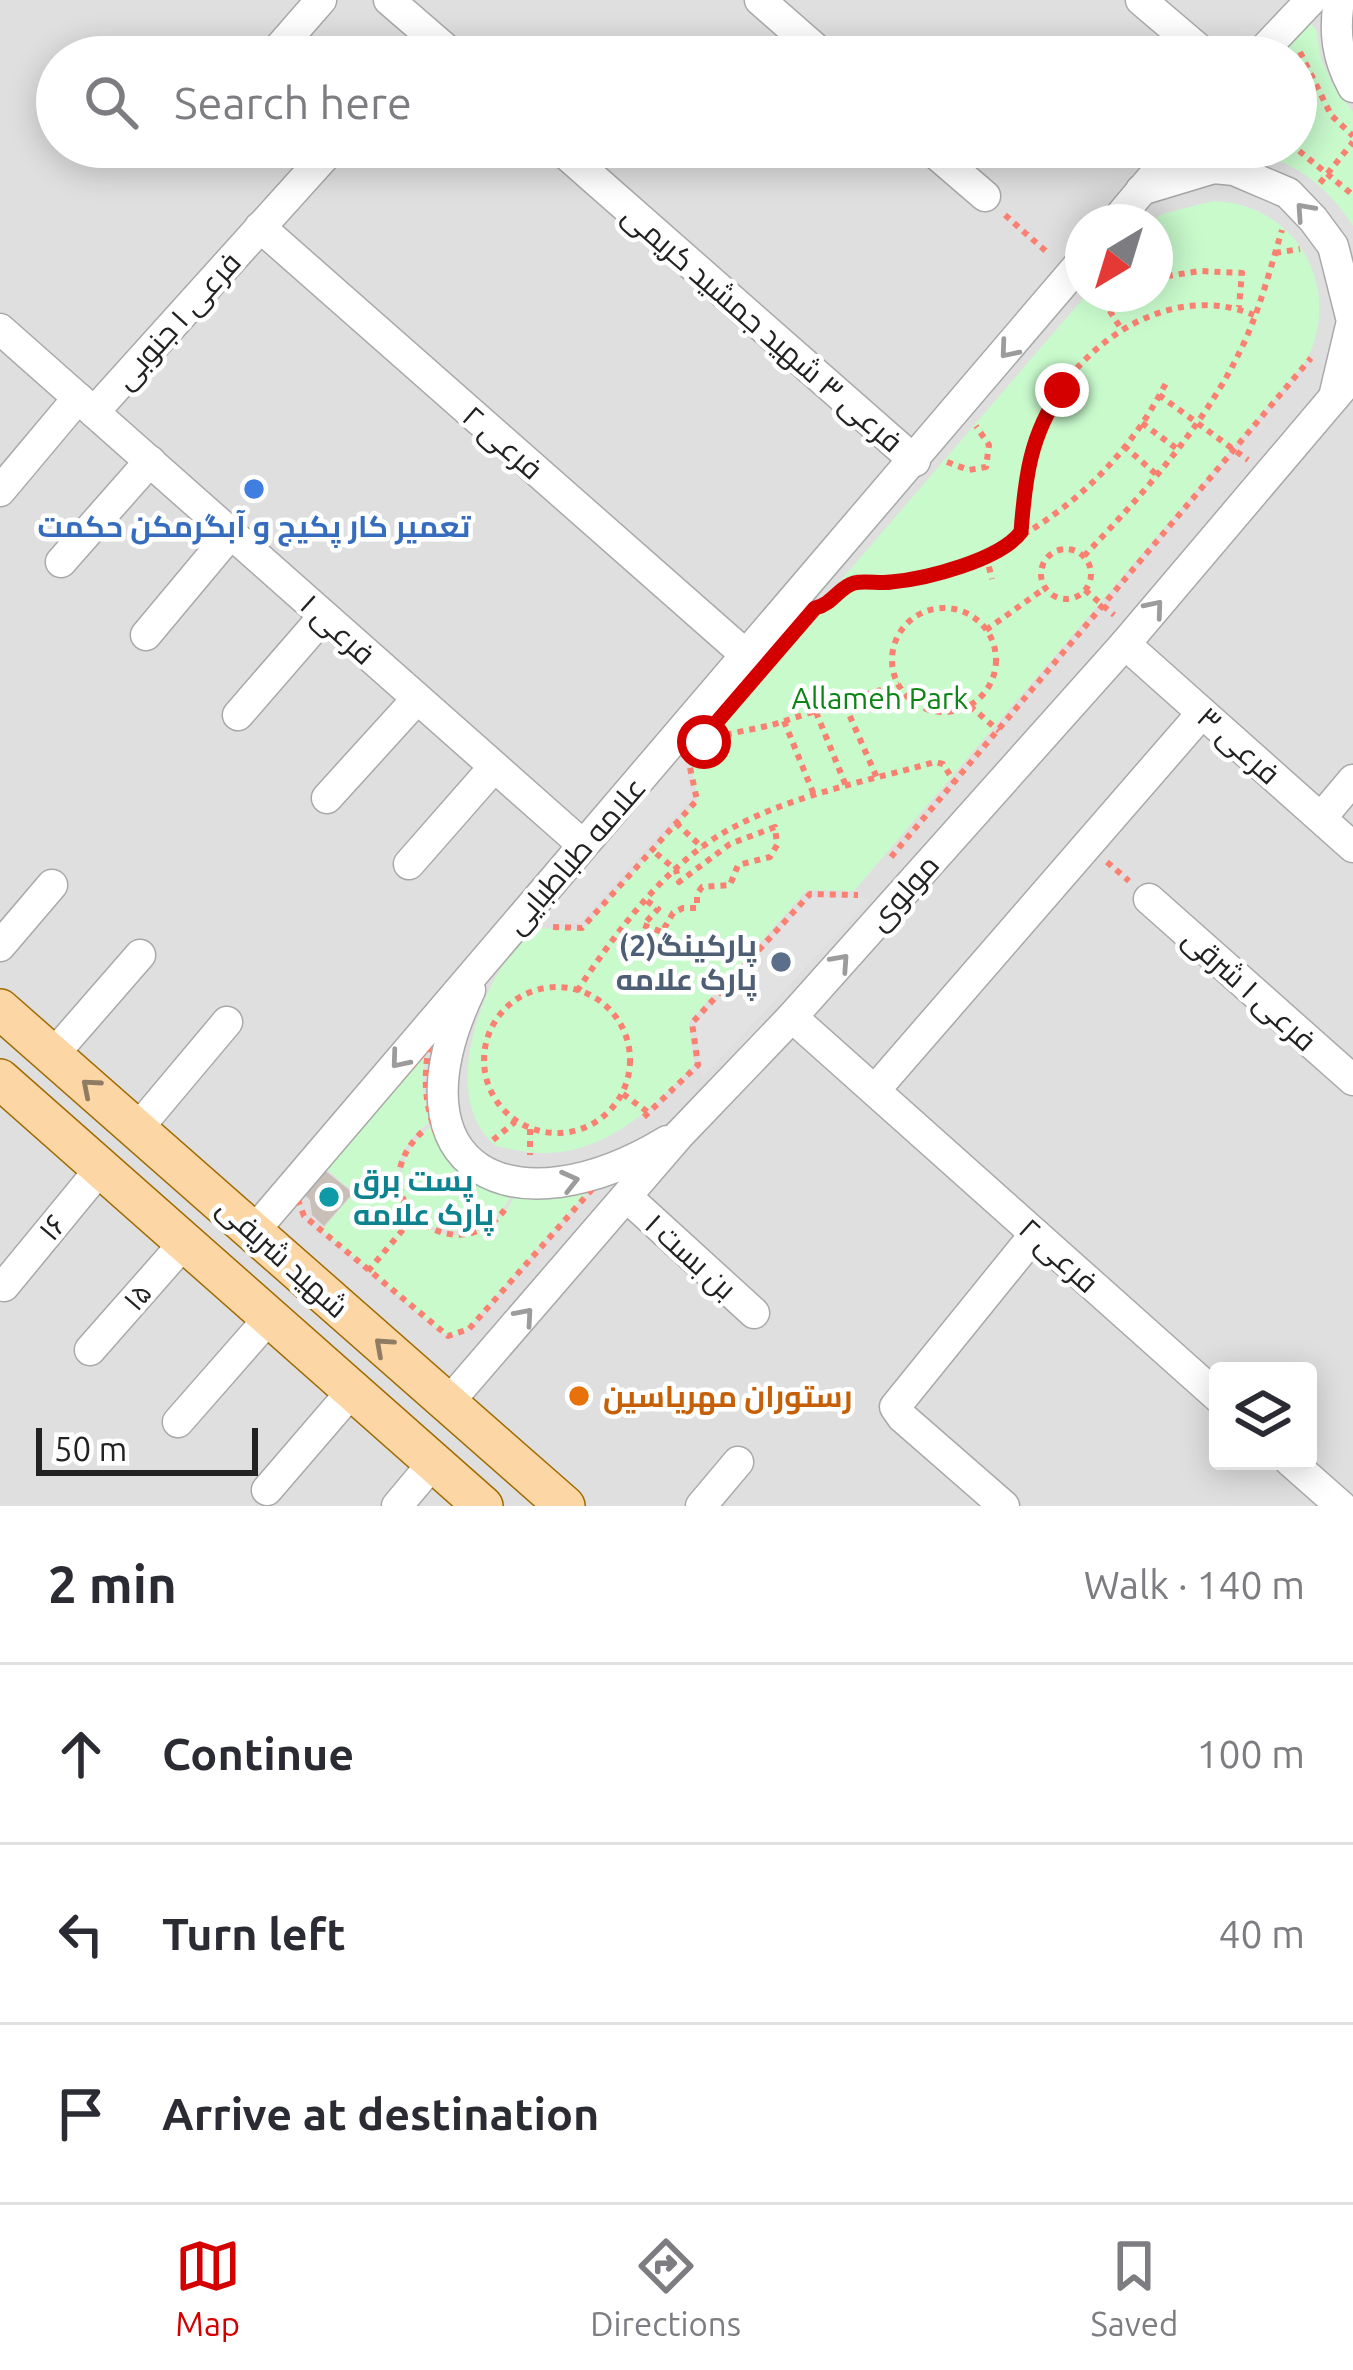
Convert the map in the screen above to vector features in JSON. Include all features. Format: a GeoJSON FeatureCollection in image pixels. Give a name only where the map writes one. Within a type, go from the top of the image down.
{"type":"FeatureCollection","features":[{"type":"Feature","properties":{"kind":"main road","name":"شهید شریفی"},"geometry":{"type":"LineString","coordinates":[[0,1009],[565,1506]]}},
{"type":"Feature","properties":{"kind":"main road","name":"شهید شریفی"},"geometry":{"type":"LineString","coordinates":[[0,1079],[483,1506]]}},
{"type":"Feature","properties":{"kind":"street"},"geometry":{"type":"LineString","coordinates":[[290,36],[321,0]]}},
{"type":"Feature","properties":{"kind":"street"},"geometry":{"type":"LineString","coordinates":[[389,0],[421,36]]}},
{"type":"Feature","properties":{"kind":"street"},"geometry":{"type":"LineString","coordinates":[[760,0],[802,36]]}},
{"type":"Feature","properties":{"kind":"street"},"geometry":{"type":"LineString","coordinates":[[1141,0],[1183,36]]}},
{"type":"Feature","properties":{"kind":"street"},"geometry":{"type":"LineString","coordinates":[[1277,36],[1311,0]]}},
{"type":"Feature","properties":{"kind":"street"},"geometry":{"type":"LineString","coordinates":[[1339,0],[1336,42],[1353,87]]}},
{"type":"Feature","properties":{"kind":"street","name":"فرعی ۱ جنوبی"},"geometry":{"type":"LineString","coordinates":[[0,491],[314,168]]}},
{"type":"Feature","properties":{"kind":"street","name":"فرعی ۳ شهید جمشید کریمی"},"geometry":{"type":"LineString","coordinates":[[582,168],[915,461]]}},
{"type":"Feature","properties":{"kind":"street"},"geometry":{"type":"LineString","coordinates":[[952,168],[985,196]]}},
{"type":"Feature","properties":{"kind":"street"},"geometry":{"type":"LineString","coordinates":[[1129,204],[1160,168]]}},
{"type":"Feature","properties":{"kind":"street"},"geometry":{"type":"LineString","coordinates":[[1141,190],[1211,168]]}},
{"type":"Feature","properties":{"kind":"street"},"geometry":{"type":"LineString","coordinates":[[1221,168],[1288,193],[1333,246],[1352,321],[1343,386]]}},
{"type":"Feature","properties":{"kind":"street","name":"فرعی ۲"},"geometry":{"type":"LineString","coordinates":[[260,227],[747,656]]}},
{"type":"Feature","properties":{"kind":"street","name":"علامه طباطبایی"},"geometry":{"type":"LineString","coordinates":[[254,1231],[1065,281]]}},
{"type":"Feature","properties":{"kind":"street","name":"فرعی ۱"},"geometry":{"type":"LineString","coordinates":[[0,329],[583,844]]}},
{"type":"Feature","properties":{"kind":"street","name":"مولوی"},"geometry":{"type":"LineString","coordinates":[[448,1403],[680,1134],[792,1017],[1125,644],[1343,386]]}},
{"type":"Feature","properties":{"kind":"street"},"geometry":{"type":"LineString","coordinates":[[61,562],[150,460]]}},
{"type":"Feature","properties":{"kind":"street"},"geometry":{"type":"LineString","coordinates":[[146,635],[232,532]]}},
{"type":"Feature","properties":{"kind":"street"},"geometry":{"type":"LineString","coordinates":[[238,715],[323,617]]}},
{"type":"Feature","properties":{"kind":"street","name":"فرعی ۳"},"geometry":{"type":"LineString","coordinates":[[1125,644],[1353,847]]}},
{"type":"Feature","properties":{"kind":"street"},"geometry":{"type":"LineString","coordinates":[[327,798],[416,700]]}},
{"type":"Feature","properties":{"kind":"street"},"geometry":{"type":"LineString","coordinates":[[875,1090],[1202,712]]}},
{"type":"Feature","properties":{"kind":"street"},"geometry":{"type":"LineString","coordinates":[[409,864],[494,767]]}},
{"type":"Feature","properties":{"kind":"street"},"geometry":{"type":"LineString","coordinates":[[1321,818],[1353,780]]}},
{"type":"Feature","properties":{"kind":"street"},"geometry":{"type":"LineString","coordinates":[[0,946],[52,885]]}},
{"type":"Feature","properties":{"kind":"street","name":"فرعی ۱ شرقی"},"geometry":{"type":"LineString","coordinates":[[1149,899],[1352,1078]]}},
{"type":"Feature","properties":{"kind":"street"},"geometry":{"type":"LineString","coordinates":[[53,1055],[140,955]]}},
{"type":"Feature","properties":{"kind":"street"},"geometry":{"type":"LineString","coordinates":[[486,957],[457,1018],[445,1058],[441,1099],[455,1142],[473,1164],[494,1178],[549,1186],[624,1165],[680,1134]]}},
{"type":"Feature","properties":{"kind":"street","name":"فرعی ۲"},"geometry":{"type":"LineString","coordinates":[[792,1017],[1209,1389]]}},
{"type":"Feature","properties":{"kind":"street"},"geometry":{"type":"LineString","coordinates":[[138,1129],[227,1022]]}},
{"type":"Feature","properties":{"kind":"street","name":"۱۶"},"geometry":{"type":"LineString","coordinates":[[4,1286],[101,1168]]}},
{"type":"Feature","properties":{"kind":"street","name":"بن بست ۱"},"geometry":{"type":"LineString","coordinates":[[628,1198],[754,1313]]}},
{"type":"Feature","properties":{"kind":"street"},"geometry":{"type":"LineString","coordinates":[[1004,1506],[895,1407],[1035,1234]]}},
{"type":"Feature","properties":{"kind":"street","name":"۱۵"},"geometry":{"type":"LineString","coordinates":[[90,1349],[185,1242]]}},
{"type":"Feature","properties":{"kind":"street"},"geometry":{"type":"LineString","coordinates":[[178,1423],[270,1317]]}},
{"type":"Feature","properties":{"kind":"street"},"geometry":{"type":"LineString","coordinates":[[267,1490],[353,1390]]}},
{"type":"Feature","properties":{"kind":"street"},"geometry":{"type":"LineString","coordinates":[[701,1506],[738,1462]]}},
{"type":"Feature","properties":{"kind":"street"},"geometry":{"type":"LineString","coordinates":[[397,1506],[433,1463]]}},
{"type":"Feature","properties":{"kind":"street"},"geometry":{"type":"LineString","coordinates":[[1300,1470],[1341,1506]]}},
{"type":"Feature","properties":{"kind":"path"},"geometry":{"type":"LineString","coordinates":[[1327,174],[1353,142]]}},
{"type":"Feature","properties":{"kind":"path"},"geometry":{"type":"LineString","coordinates":[[1317,166],[1353,195]]}},
{"type":"Feature","properties":{"kind":"path"},"geometry":{"type":"LineString","coordinates":[[985,196],[1065,258]]}},
{"type":"Feature","properties":{"kind":"path"},"geometry":{"type":"LineString","coordinates":[[1084,556],[1176,448],[1234,359],[1254,315],[1283,224],[1306,250],[1295,247],[1275,253]]}},
{"type":"Feature","properties":{"kind":"path"},"geometry":{"type":"LineString","coordinates":[[1173,275],[1242,273],[1239,308]]}},
{"type":"Feature","properties":{"kind":"path"},"geometry":{"type":"LineString","coordinates":[[1017,538],[1029,458],[1045,415],[1083,365],[1122,330],[1165,309],[1204,305],[1239,308],[1254,315]]}},
{"type":"Feature","properties":{"kind":"path"},"geometry":{"type":"LineString","coordinates":[[1110,312],[1122,330]]}},
{"type":"Feature","properties":{"kind":"path"},"geometry":{"type":"LineString","coordinates":[[885,864],[1310,360],[1316,345]]}},
{"type":"Feature","properties":{"kind":"path"},"geometry":{"type":"LineString","coordinates":[[835,599],[851,583],[924,576],[986,555],[1032,531],[1084,490],[1124,446],[1166,383]]}},
{"type":"Feature","properties":{"kind":"path"},"geometry":{"type":"LineString","coordinates":[[1159,395],[1236,449]]}},
{"type":"Feature","properties":{"kind":"path"},"geometry":{"type":"LineString","coordinates":[[949,450],[937,464],[950,461],[973,471],[986,467],[989,445],[983,433],[973,423],[961,436]]}},
{"type":"Feature","properties":{"kind":"path"},"geometry":{"type":"LineString","coordinates":[[1142,423],[1176,448]]}},
{"type":"Feature","properties":{"kind":"path"},"geometry":{"type":"LineString","coordinates":[[1124,446],[1156,474]]}},
{"type":"Feature","properties":{"kind":"path"},"geometry":{"type":"LineString","coordinates":[[1022,514],[1032,531]]}},
{"type":"Feature","properties":{"kind":"path"},"geometry":{"type":"LineString","coordinates":[[1068,549],[1084,556],[1091,571],[1085,590],[1066,600],[1045,588],[1042,565],[1053,552],[1068,549]]}},
{"type":"Feature","properties":{"kind":"path"},"geometry":{"type":"LineString","coordinates":[[986,555],[992,579]]}},
{"type":"Feature","properties":{"kind":"path"},"geometry":{"type":"LineString","coordinates":[[860,569],[874,583]]}},
{"type":"Feature","properties":{"kind":"path"},"geometry":{"type":"LineString","coordinates":[[986,630],[1045,588]]}},
{"type":"Feature","properties":{"kind":"path"},"geometry":{"type":"LineString","coordinates":[[1085,590],[1102,605]]}},
{"type":"Feature","properties":{"kind":"path"},"geometry":{"type":"LineString","coordinates":[[953,608],[969,614],[986,630],[997,653],[990,686],[970,706],[950,712],[932,710],[916,704],[898,684],[892,658],[896,640],[920,614],[953,608]]}},
{"type":"Feature","properties":{"kind":"path"},"geometry":{"type":"LineString","coordinates":[[704,742],[844,704],[898,684]]}},
{"type":"Feature","properties":{"kind":"path"},"geometry":{"type":"LineString","coordinates":[[844,704],[877,778]]}},
{"type":"Feature","properties":{"kind":"path"},"geometry":{"type":"LineString","coordinates":[[970,706],[997,729]]}},
{"type":"Feature","properties":{"kind":"path"},"geometry":{"type":"LineString","coordinates":[[816,712],[846,786]]}},
{"type":"Feature","properties":{"kind":"path"},"geometry":{"type":"LineString","coordinates":[[784,721],[814,795]]}},
{"type":"Feature","properties":{"kind":"path"},"geometry":{"type":"LineString","coordinates":[[550,927],[582,928],[697,800],[691,752]]}},
{"type":"Feature","properties":{"kind":"path"},"geometry":{"type":"LineString","coordinates":[[577,991],[676,870],[756,817],[814,795],[935,762],[943,764],[955,783]]}},
{"type":"Feature","properties":{"kind":"path"},"geometry":{"type":"LineString","coordinates":[[676,823],[703,848]]}},
{"type":"Feature","properties":{"kind":"path"},"geometry":{"type":"LineString","coordinates":[[647,901],[658,909],[643,925],[662,932],[673,913],[697,908],[702,887],[730,886],[738,866],[770,857],[777,845],[775,826],[730,844],[679,882],[676,870],[652,850]]}},
{"type":"Feature","properties":{"kind":"path"},"geometry":{"type":"LineString","coordinates":[[1087,844],[1149,899]]}},
{"type":"Feature","properties":{"kind":"path"},"geometry":{"type":"LineString","coordinates":[[622,1094],[646,1115],[698,1065],[692,1023],[810,894],[857,896],[871,880]]}},
{"type":"Feature","properties":{"kind":"path"},"geometry":{"type":"LineString","coordinates":[[545,987],[577,991],[593,996],[612,1012],[625,1032],[631,1056],[622,1094],[596,1123],[564,1133],[530,1129],[515,1121],[494,1098],[484,1076],[483,1052],[490,1029],[522,995],[545,987]]}},
{"type":"Feature","properties":{"kind":"path"},"geometry":{"type":"LineString","coordinates":[[429,1046],[426,1092],[434,1124],[462,1168],[481,1182],[513,1194],[553,1196],[595,1186],[463,1334],[441,1334],[304,1216],[298,1200],[429,1046]]}},
{"type":"Feature","properties":{"kind":"path"},"geometry":{"type":"LineString","coordinates":[[490,1142],[515,1121]]}},
{"type":"Feature","properties":{"kind":"path"},"geometry":{"type":"LineString","coordinates":[[596,1123],[607,1138]]}},
{"type":"Feature","properties":{"kind":"path"},"geometry":{"type":"LineString","coordinates":[[434,1124],[418,1134],[401,1164],[401,1193],[413,1219],[445,1233],[475,1232],[500,1216],[513,1194]]}},
{"type":"Feature","properties":{"kind":"path"},"geometry":{"type":"LineString","coordinates":[[530,1129],[531,1158]]}},
{"type":"Feature","properties":{"kind":"path"},"geometry":{"type":"LineString","coordinates":[[564,1133],[566,1143]]}},
{"type":"Feature","properties":{"kind":"path"},"geometry":{"type":"LineString","coordinates":[[368,1271],[413,1219]]}},
{"type":"Feature","properties":{"kind":"shaded area"},"geometry":{"type":"Polygon","coordinates":[[[0,0],[1353,0],[1353,1506],[0,1506],[0,0]]]}},
{"type":"Feature","properties":{"kind":"shaded area"},"geometry":{"type":"Polygon","coordinates":[[[682,737],[691,798],[580,923],[525,916],[682,737]]]}},
{"type":"Feature","properties":{"kind":"shaded area","name":"پارکینگ(2) پارک علامه"},"geometry":{"type":"Polygon","coordinates":[[[810,897],[870,899],[702,1078],[695,1025],[810,897]]]}},
{"type":"Feature","properties":{"kind":"green space"},"geometry":{"type":"Polygon","coordinates":[[[1309,22],[1316,29],[1321,59],[1353,112],[1353,226],[1327,193],[1294,168],[1317,168],[1317,36],[1297,36],[1309,22]]]}},
{"type":"Feature","properties":{"kind":"green space","name":"Allameh Park"},"geometry":{"type":"Polygon","coordinates":[[[1213,201],[1243,206],[1290,234],[1316,280],[1316,335],[1305,363],[854,891],[807,890],[689,1022],[694,1064],[663,1096],[628,1125],[587,1146],[543,1153],[496,1146],[481,1130],[472,1110],[468,1066],[477,1021],[503,966],[535,928],[582,930],[698,800],[689,757],[1072,312],[1173,312],[1173,211],[1213,201]]]}},
{"type":"Feature","properties":{"kind":"green space"},"geometry":{"type":"Polygon","coordinates":[[[425,1055],[423,1089],[430,1122],[409,1143],[399,1166],[400,1192],[412,1218],[382,1254],[414,1219],[403,1192],[403,1167],[413,1144],[434,1124],[480,1183],[511,1195],[483,1226],[459,1231],[418,1222],[431,1230],[472,1233],[496,1220],[514,1197],[553,1198],[591,1188],[468,1328],[456,1335],[442,1333],[322,1230],[354,1193],[324,1167],[425,1055]]]}},
{"type":"Feature","properties":{"kind":"building","name":"پست برق پارک علامه"},"geometry":{"type":"Polygon","coordinates":[[[323,1169],[353,1193],[324,1226],[312,1215],[310,1200],[303,1193],[323,1169]]]}},
{"type":"Feature","properties":{"kind":"place","name":"تعمیر کار پکیج و آبگرمکن حکمت"},"geometry":{"type":"Point","coordinates":[254,489]}},
{"type":"Feature","properties":{"kind":"place","name":"پارکینگ(2) پارک علامه"},"geometry":{"type":"Point","coordinates":[781,962]}},
{"type":"Feature","properties":{"kind":"place","name":"پست برق پارک علامه"},"geometry":{"type":"Point","coordinates":[329,1197]}},
{"type":"Feature","properties":{"kind":"place","name":"رستوران مهریاسین"},"geometry":{"type":"Point","coordinates":[579,1396]}},
{"type":"Feature","properties":{"kind":"route"},"geometry":{"type":"LineString","coordinates":[[704,742],[691,752],[815,608],[830,603],[851,583],[924,576],[976,560],[1017,538],[1032,447],[1062,390]]}}]}
